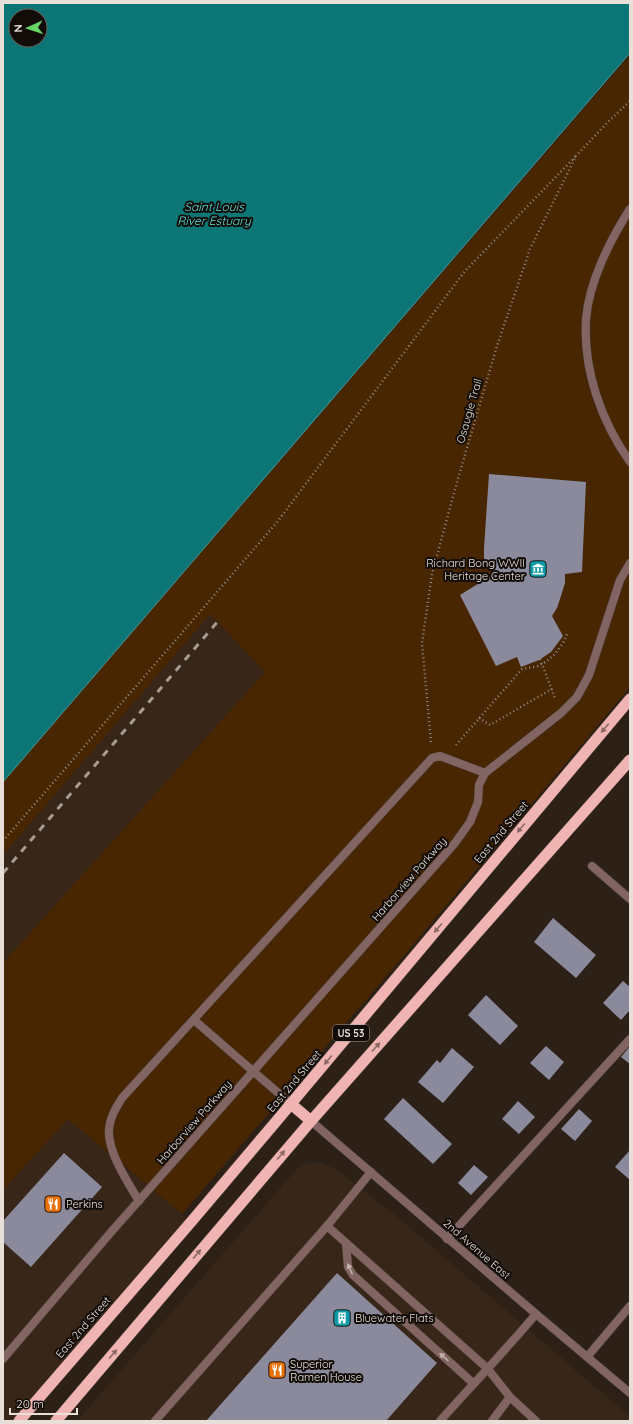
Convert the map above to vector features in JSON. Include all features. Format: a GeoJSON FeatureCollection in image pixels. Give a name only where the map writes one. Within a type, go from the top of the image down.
{"type":"FeatureCollection","features":[{"type":"Feature","properties":{"kind":"highway","name":"East 2nd Street"},"geometry":{"type":"LineString","coordinates":[[19,1421],[192,1222],[292,1104],[630,699]]}},
{"type":"Feature","properties":{"kind":"highway","name":"US 53"},"geometry":{"type":"LineString","coordinates":[[56,1421],[310,1121],[630,760]]}},
{"type":"Feature","properties":{"kind":"highway"},"geometry":{"type":"LineString","coordinates":[[292,1104],[310,1121]]}},
{"type":"Feature","properties":{"kind":"street"},"geometry":{"type":"LineString","coordinates":[[630,209],[621,223],[604,257],[594,285],[586,319],[587,352],[594,391],[610,429],[630,462]]}},
{"type":"Feature","properties":{"kind":"street"},"geometry":{"type":"LineString","coordinates":[[139,1201],[125,1178],[109,1144],[109,1129],[113,1113],[122,1098],[432,758],[440,756],[485,773],[561,713],[578,697],[589,675],[620,580],[630,563]]}},
{"type":"Feature","properties":{"kind":"street","name":"Harborview Parkway"},"geometry":{"type":"LineString","coordinates":[[3,1359],[152,1186],[455,843],[470,822],[478,802],[478,785],[485,773]]}},
{"type":"Feature","properties":{"kind":"street"},"geometry":{"type":"LineString","coordinates":[[592,866],[630,899]]}},
{"type":"Feature","properties":{"kind":"street"},"geometry":{"type":"LineString","coordinates":[[194,1020],[292,1104]]}},
{"type":"Feature","properties":{"kind":"street"},"geometry":{"type":"LineString","coordinates":[[447,1238],[630,1039]]}},
{"type":"Feature","properties":{"kind":"street","name":"2nd Avenue East"},"geometry":{"type":"LineString","coordinates":[[310,1121],[630,1393]]}},
{"type":"Feature","properties":{"kind":"street"},"geometry":{"type":"LineString","coordinates":[[155,1421],[327,1226],[371,1172]]}},
{"type":"Feature","properties":{"kind":"street"},"geometry":{"type":"LineString","coordinates":[[327,1226],[487,1368],[510,1397],[536,1421]]}},
{"type":"Feature","properties":{"kind":"street"},"geometry":{"type":"LineString","coordinates":[[346,1243],[348,1268],[353,1275],[474,1383]]}},
{"type":"Feature","properties":{"kind":"street"},"geometry":{"type":"LineString","coordinates":[[587,1357],[630,1306]]}},
{"type":"Feature","properties":{"kind":"street"},"geometry":{"type":"LineString","coordinates":[[440,1421],[487,1368],[511,1344],[536,1314]]}},
{"type":"Feature","properties":{"kind":"street"},"geometry":{"type":"LineString","coordinates":[[492,1421],[510,1397]]}},
{"type":"Feature","properties":{"kind":"path","name":"Osaugie Trail"},"geometry":{"type":"LineString","coordinates":[[432,758],[422,643],[432,574],[494,356],[530,249],[576,156],[607,122],[630,101]]}},
{"type":"Feature","properties":{"kind":"path"},"geometry":{"type":"LineString","coordinates":[[3,841],[278,521],[465,271],[576,156]]}},
{"type":"Feature","properties":{"kind":"path"},"geometry":{"type":"LineString","coordinates":[[445,758],[522,669],[542,664],[555,654],[563,643],[567,634]]}},
{"type":"Feature","properties":{"kind":"path"},"geometry":{"type":"LineString","coordinates":[[540,659],[561,713]]}},
{"type":"Feature","properties":{"kind":"path"},"geometry":{"type":"LineString","coordinates":[[479,718],[490,725],[552,689]]}},
{"type":"Feature","properties":{"kind":"shaded area"},"geometry":{"type":"Polygon","coordinates":[[[630,55],[630,687],[396,965],[182,1214],[68,1119],[3,1190],[3,963],[265,672],[210,614],[3,855],[3,782],[630,55]]]}},
{"type":"Feature","properties":{"kind":"shaded area"},"geometry":{"type":"Polygon","coordinates":[[[210,614],[265,672],[3,963],[3,855],[210,614]]]}},
{"type":"Feature","properties":{"kind":"shaded area"},"geometry":{"type":"Polygon","coordinates":[[[68,1119],[191,1222],[19,1421],[3,1421],[3,1190],[68,1119]]]}},
{"type":"Feature","properties":{"kind":"shaded area"},"geometry":{"type":"Polygon","coordinates":[[[320,1163],[334,1168],[395,1215],[630,1417],[630,1421],[77,1421],[296,1170],[301,1165],[320,1163]]]}},
{"type":"Feature","properties":{"kind":"water","name":"Saint Louis River Estuary"},"geometry":{"type":"Polygon","coordinates":[[[3,3],[630,3],[630,53],[3,782],[3,3]]]}},
{"type":"Feature","properties":{"kind":"building","name":"Richard Bong WWII Heritage Center"},"geometry":{"type":"Polygon","coordinates":[[[489,474],[586,482],[582,572],[565,574],[565,583],[557,608],[552,616],[563,636],[551,652],[539,660],[521,667],[517,657],[496,666],[460,595],[494,574],[493,567],[484,567],[489,474]]]}},
{"type":"Feature","properties":{"kind":"building"},"geometry":{"type":"Polygon","coordinates":[[[553,918],[596,955],[576,978],[534,942],[553,918]]]}},
{"type":"Feature","properties":{"kind":"building"},"geometry":{"type":"Polygon","coordinates":[[[623,981],[630,987],[630,1010],[621,1020],[603,1003],[623,981]]]}},
{"type":"Feature","properties":{"kind":"building"},"geometry":{"type":"Polygon","coordinates":[[[486,995],[518,1026],[500,1045],[468,1015],[486,995]]]}},
{"type":"Feature","properties":{"kind":"building"},"geometry":{"type":"Polygon","coordinates":[[[546,1046],[564,1062],[549,1080],[530,1063],[546,1046]]]}},
{"type":"Feature","properties":{"kind":"building"},"geometry":{"type":"Polygon","coordinates":[[[630,1046],[630,1064],[621,1057],[630,1046]]]}},
{"type":"Feature","properties":{"kind":"building"},"geometry":{"type":"Polygon","coordinates":[[[452,1048],[474,1067],[443,1103],[418,1082],[437,1060],[440,1063],[452,1048]]]}},
{"type":"Feature","properties":{"kind":"building"},"geometry":{"type":"Polygon","coordinates":[[[403,1098],[452,1144],[433,1164],[384,1119],[403,1098]]]}},
{"type":"Feature","properties":{"kind":"building"},"geometry":{"type":"Polygon","coordinates":[[[518,1101],[535,1117],[519,1134],[502,1119],[518,1101]]]}},
{"type":"Feature","properties":{"kind":"building"},"geometry":{"type":"Polygon","coordinates":[[[579,1109],[592,1121],[575,1141],[561,1129],[579,1109]]]}},
{"type":"Feature","properties":{"kind":"building"},"geometry":{"type":"Polygon","coordinates":[[[630,1150],[630,1180],[615,1167],[630,1150]]]}},
{"type":"Feature","properties":{"kind":"building","name":"Perkins"},"geometry":{"type":"Polygon","coordinates":[[[64,1153],[102,1187],[31,1267],[3,1242],[3,1221],[64,1153]]]}},
{"type":"Feature","properties":{"kind":"building"},"geometry":{"type":"Polygon","coordinates":[[[474,1165],[488,1177],[471,1195],[458,1183],[474,1165]]]}},
{"type":"Feature","properties":{"kind":"building","name":"Bluewater Flats"},"geometry":{"type":"Polygon","coordinates":[[[337,1273],[437,1363],[386,1421],[206,1421],[337,1273]]]}},
{"type":"Feature","properties":{"kind":"railway"},"geometry":{"type":"LineString","coordinates":[[3,873],[219,620]]}},
{"type":"Feature","properties":{"kind":"place","name":"Richard Bong WWII Heritage Center"},"geometry":{"type":"Point","coordinates":[538,569]}},
{"type":"Feature","properties":{"kind":"place","name":"Perkins"},"geometry":{"type":"Point","coordinates":[53,1204]}},
{"type":"Feature","properties":{"kind":"place","name":"Bluewater Flats"},"geometry":{"type":"Point","coordinates":[342,1318]}},
{"type":"Feature","properties":{"kind":"place","name":"Superior Ramen House"},"geometry":{"type":"Point","coordinates":[277,1370]}}]}
